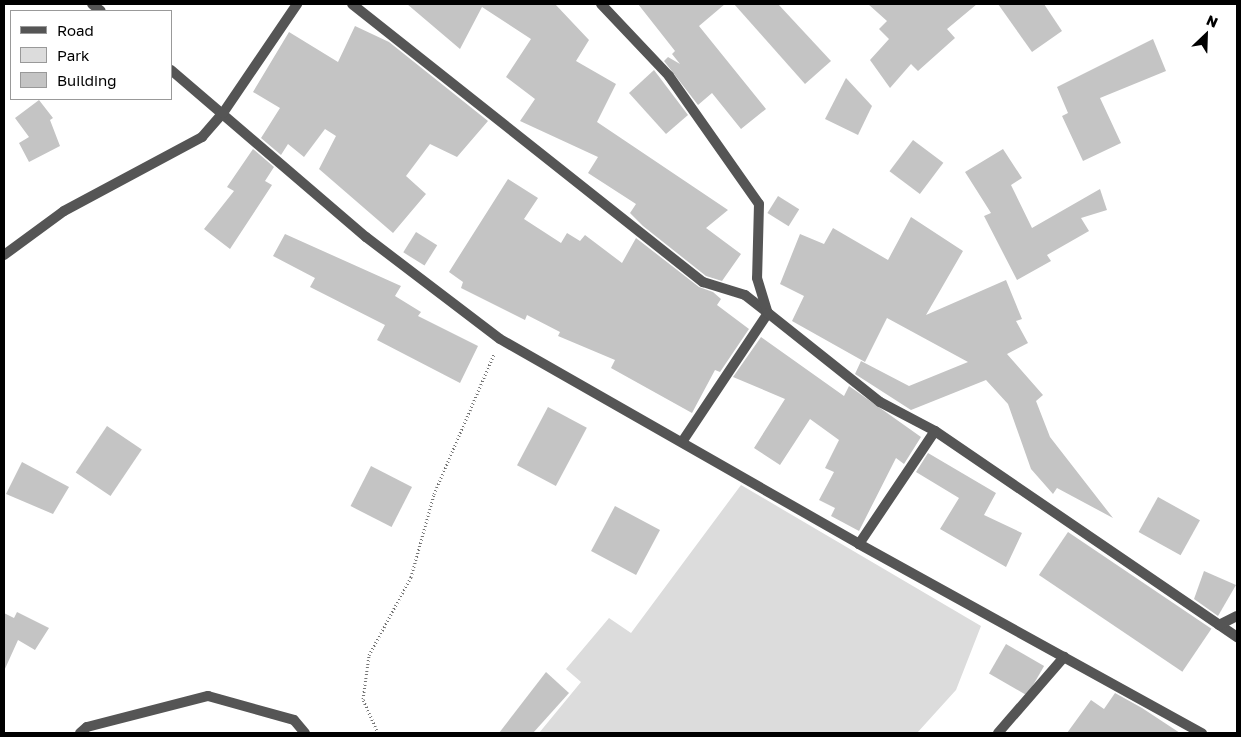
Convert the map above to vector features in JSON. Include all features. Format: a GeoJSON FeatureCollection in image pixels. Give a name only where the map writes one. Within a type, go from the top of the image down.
{"type":"FeatureCollection","features":[{"type":"Feature","properties":{"kind":"street"},"geometry":{"type":"LineString","coordinates":[[4,255],[64,211],[202,137],[223,113],[297,4]]}},
{"type":"Feature","properties":{"kind":"street"},"geometry":{"type":"LineString","coordinates":[[352,4],[703,282],[745,295],[880,402],[935,431],[1237,637]]}},
{"type":"Feature","properties":{"kind":"street"},"geometry":{"type":"LineString","coordinates":[[601,4],[670,76],[759,204],[757,278],[768,313]]}},
{"type":"Feature","properties":{"kind":"street"},"geometry":{"type":"LineString","coordinates":[[172,71],[366,237],[500,339],[859,544],[1202,733]]}},
{"type":"Feature","properties":{"kind":"street"},"geometry":{"type":"LineString","coordinates":[[682,442],[768,313]]}},
{"type":"Feature","properties":{"kind":"street"},"geometry":{"type":"LineString","coordinates":[[859,544],[935,431]]}},
{"type":"Feature","properties":{"kind":"street"},"geometry":{"type":"LineString","coordinates":[[1219,625],[1237,616]]}},
{"type":"Feature","properties":{"kind":"street"},"geometry":{"type":"LineString","coordinates":[[1219,625],[1237,624]]}},
{"type":"Feature","properties":{"kind":"street"},"geometry":{"type":"LineString","coordinates":[[998,733],[1064,657]]}},
{"type":"Feature","properties":{"kind":"street"},"geometry":{"type":"LineString","coordinates":[[80,733],[87,727],[208,696],[294,720],[305,733]]}},
{"type":"Feature","properties":{"kind":"path"},"geometry":{"type":"LineString","coordinates":[[378,733],[363,699],[369,655],[411,577],[434,494],[500,339]]}},
{"type":"Feature","properties":{"kind":"green space"},"geometry":{"type":"Polygon","coordinates":[[[741,485],[981,626],[956,690],[917,733],[539,733],[581,682],[566,669],[609,618],[631,633],[741,485]]]}},
{"type":"Feature","properties":{"kind":"building"},"geometry":{"type":"Polygon","coordinates":[[[407,4],[555,4],[589,40],[576,61],[616,84],[597,122],[728,210],[706,228],[741,254],[722,281],[706,276],[643,226],[630,213],[636,204],[588,173],[598,157],[520,121],[535,99],[506,77],[531,39],[482,7],[460,49],[407,4]]]}},
{"type":"Feature","properties":{"kind":"building"},"geometry":{"type":"Polygon","coordinates":[[[638,4],[725,4],[699,26],[766,109],[741,129],[712,93],[698,105],[664,61],[668,57],[680,64],[672,54],[675,51],[638,4]]]}},
{"type":"Feature","properties":{"kind":"building"},"geometry":{"type":"Polygon","coordinates":[[[734,4],[778,4],[831,61],[805,84],[734,4]]]}},
{"type":"Feature","properties":{"kind":"building"},"geometry":{"type":"Polygon","coordinates":[[[868,4],[977,4],[947,29],[955,38],[918,71],[911,64],[890,88],[870,60],[889,39],[879,29],[887,21],[868,4]]]}},
{"type":"Feature","properties":{"kind":"building"},"geometry":{"type":"Polygon","coordinates":[[[998,4],[1044,4],[1062,31],[1032,52],[998,4]]]}},
{"type":"Feature","properties":{"kind":"building"},"geometry":{"type":"Polygon","coordinates":[[[355,26],[389,42],[488,121],[457,157],[430,144],[406,176],[426,194],[393,233],[319,169],[336,136],[325,129],[304,157],[288,144],[281,155],[261,138],[280,108],[253,92],[289,32],[338,62],[355,26]]]}},
{"type":"Feature","properties":{"kind":"building"},"geometry":{"type":"Polygon","coordinates":[[[1153,39],[1166,71],[1100,98],[1121,143],[1083,161],[1062,116],[1068,113],[1057,87],[1153,39]]]}},
{"type":"Feature","properties":{"kind":"building"},"geometry":{"type":"Polygon","coordinates":[[[654,70],[688,115],[666,134],[629,93],[654,70]]]}},
{"type":"Feature","properties":{"kind":"building"},"geometry":{"type":"Polygon","coordinates":[[[846,78],[872,106],[858,135],[825,119],[846,78]]]}},
{"type":"Feature","properties":{"kind":"building"},"geometry":{"type":"Polygon","coordinates":[[[39,100],[53,118],[50,120],[60,146],[29,162],[19,143],[29,137],[15,118],[39,100]]]}},
{"type":"Feature","properties":{"kind":"building"},"geometry":{"type":"Polygon","coordinates":[[[913,140],[943,163],[920,194],[890,171],[913,140]]]}},
{"type":"Feature","properties":{"kind":"building"},"geometry":{"type":"Polygon","coordinates":[[[253,149],[274,167],[265,181],[272,185],[230,249],[204,229],[234,191],[227,187],[253,149]]]}},
{"type":"Feature","properties":{"kind":"building"},"geometry":{"type":"Polygon","coordinates":[[[1003,149],[1022,178],[1011,185],[1032,228],[1100,189],[1107,210],[1081,218],[1089,231],[1047,255],[1051,261],[1017,280],[984,216],[991,213],[965,172],[1003,149]]]}},
{"type":"Feature","properties":{"kind":"building"},"geometry":{"type":"Polygon","coordinates":[[[508,179],[538,198],[524,219],[561,243],[567,233],[580,241],[585,235],[622,263],[636,238],[699,287],[713,292],[721,299],[717,305],[749,329],[720,372],[715,370],[692,413],[611,368],[615,360],[558,336],[560,332],[527,315],[525,320],[461,288],[463,282],[449,272],[508,179]]]}},
{"type":"Feature","properties":{"kind":"building"},"geometry":{"type":"Polygon","coordinates":[[[778,196],[799,209],[789,226],[767,213],[778,196]]]}},
{"type":"Feature","properties":{"kind":"building"},"geometry":{"type":"Polygon","coordinates":[[[911,217],[963,251],[926,315],[1006,280],[1022,319],[1016,321],[1028,343],[1007,354],[1043,395],[1036,401],[1050,437],[1113,518],[1057,488],[1053,494],[1031,469],[1008,404],[986,380],[911,410],[855,374],[861,361],[909,386],[968,362],[887,318],[865,362],[792,321],[804,296],[780,284],[800,234],[824,244],[833,228],[888,260],[911,217]]]}},
{"type":"Feature","properties":{"kind":"building"},"geometry":{"type":"Polygon","coordinates":[[[416,232],[437,245],[424,266],[403,252],[416,232]]]}},
{"type":"Feature","properties":{"kind":"building"},"geometry":{"type":"Polygon","coordinates":[[[285,234],[401,286],[395,296],[421,312],[418,316],[478,346],[460,383],[377,340],[385,325],[310,287],[315,278],[273,256],[285,234]]]}},
{"type":"Feature","properties":{"kind":"building"},"geometry":{"type":"Polygon","coordinates":[[[761,337],[844,396],[849,386],[921,437],[904,464],[896,458],[859,531],[831,516],[835,508],[819,500],[834,472],[825,468],[839,440],[810,419],[780,465],[754,448],[785,399],[733,377],[761,337]]]}},
{"type":"Feature","properties":{"kind":"building"},"geometry":{"type":"Polygon","coordinates":[[[548,407],[587,428],[556,486],[517,465],[548,407]]]}},
{"type":"Feature","properties":{"kind":"building"},"geometry":{"type":"Polygon","coordinates":[[[107,426],[142,449],[111,496],[76,472],[107,426]]]}},
{"type":"Feature","properties":{"kind":"building"},"geometry":{"type":"Polygon","coordinates":[[[928,453],[996,493],[984,515],[1022,533],[1006,567],[940,529],[959,498],[916,472],[928,453]]]}},
{"type":"Feature","properties":{"kind":"building"},"geometry":{"type":"Polygon","coordinates":[[[22,462],[69,487],[53,514],[6,494],[22,462]]]}},
{"type":"Feature","properties":{"kind":"building"},"geometry":{"type":"Polygon","coordinates":[[[371,466],[412,487],[392,527],[351,506],[371,466]]]}},
{"type":"Feature","properties":{"kind":"building"},"geometry":{"type":"Polygon","coordinates":[[[1158,497],[1200,520],[1181,555],[1139,532],[1158,497]]]}},
{"type":"Feature","properties":{"kind":"building"},"geometry":{"type":"Polygon","coordinates":[[[615,506],[660,530],[636,575],[591,551],[615,506]]]}},
{"type":"Feature","properties":{"kind":"building"},"geometry":{"type":"Polygon","coordinates":[[[1068,532],[1211,629],[1182,672],[1039,575],[1068,532]]]}},
{"type":"Feature","properties":{"kind":"building"},"geometry":{"type":"Polygon","coordinates":[[[1204,571],[1236,585],[1218,616],[1194,599],[1204,571]]]}},
{"type":"Feature","properties":{"kind":"building"},"geometry":{"type":"Polygon","coordinates":[[[17,612],[49,628],[35,650],[18,640],[4,671],[4,613],[14,618],[17,612]]]}},
{"type":"Feature","properties":{"kind":"building"},"geometry":{"type":"Polygon","coordinates":[[[1006,644],[1044,666],[1027,695],[989,673],[1006,644]]]}},
{"type":"Feature","properties":{"kind":"building"},"geometry":{"type":"Polygon","coordinates":[[[546,672],[569,693],[533,733],[499,733],[546,672]]]}},
{"type":"Feature","properties":{"kind":"building"},"geometry":{"type":"Polygon","coordinates":[[[1115,693],[1180,733],[1067,733],[1091,700],[1104,709],[1115,693]]]}}]}
